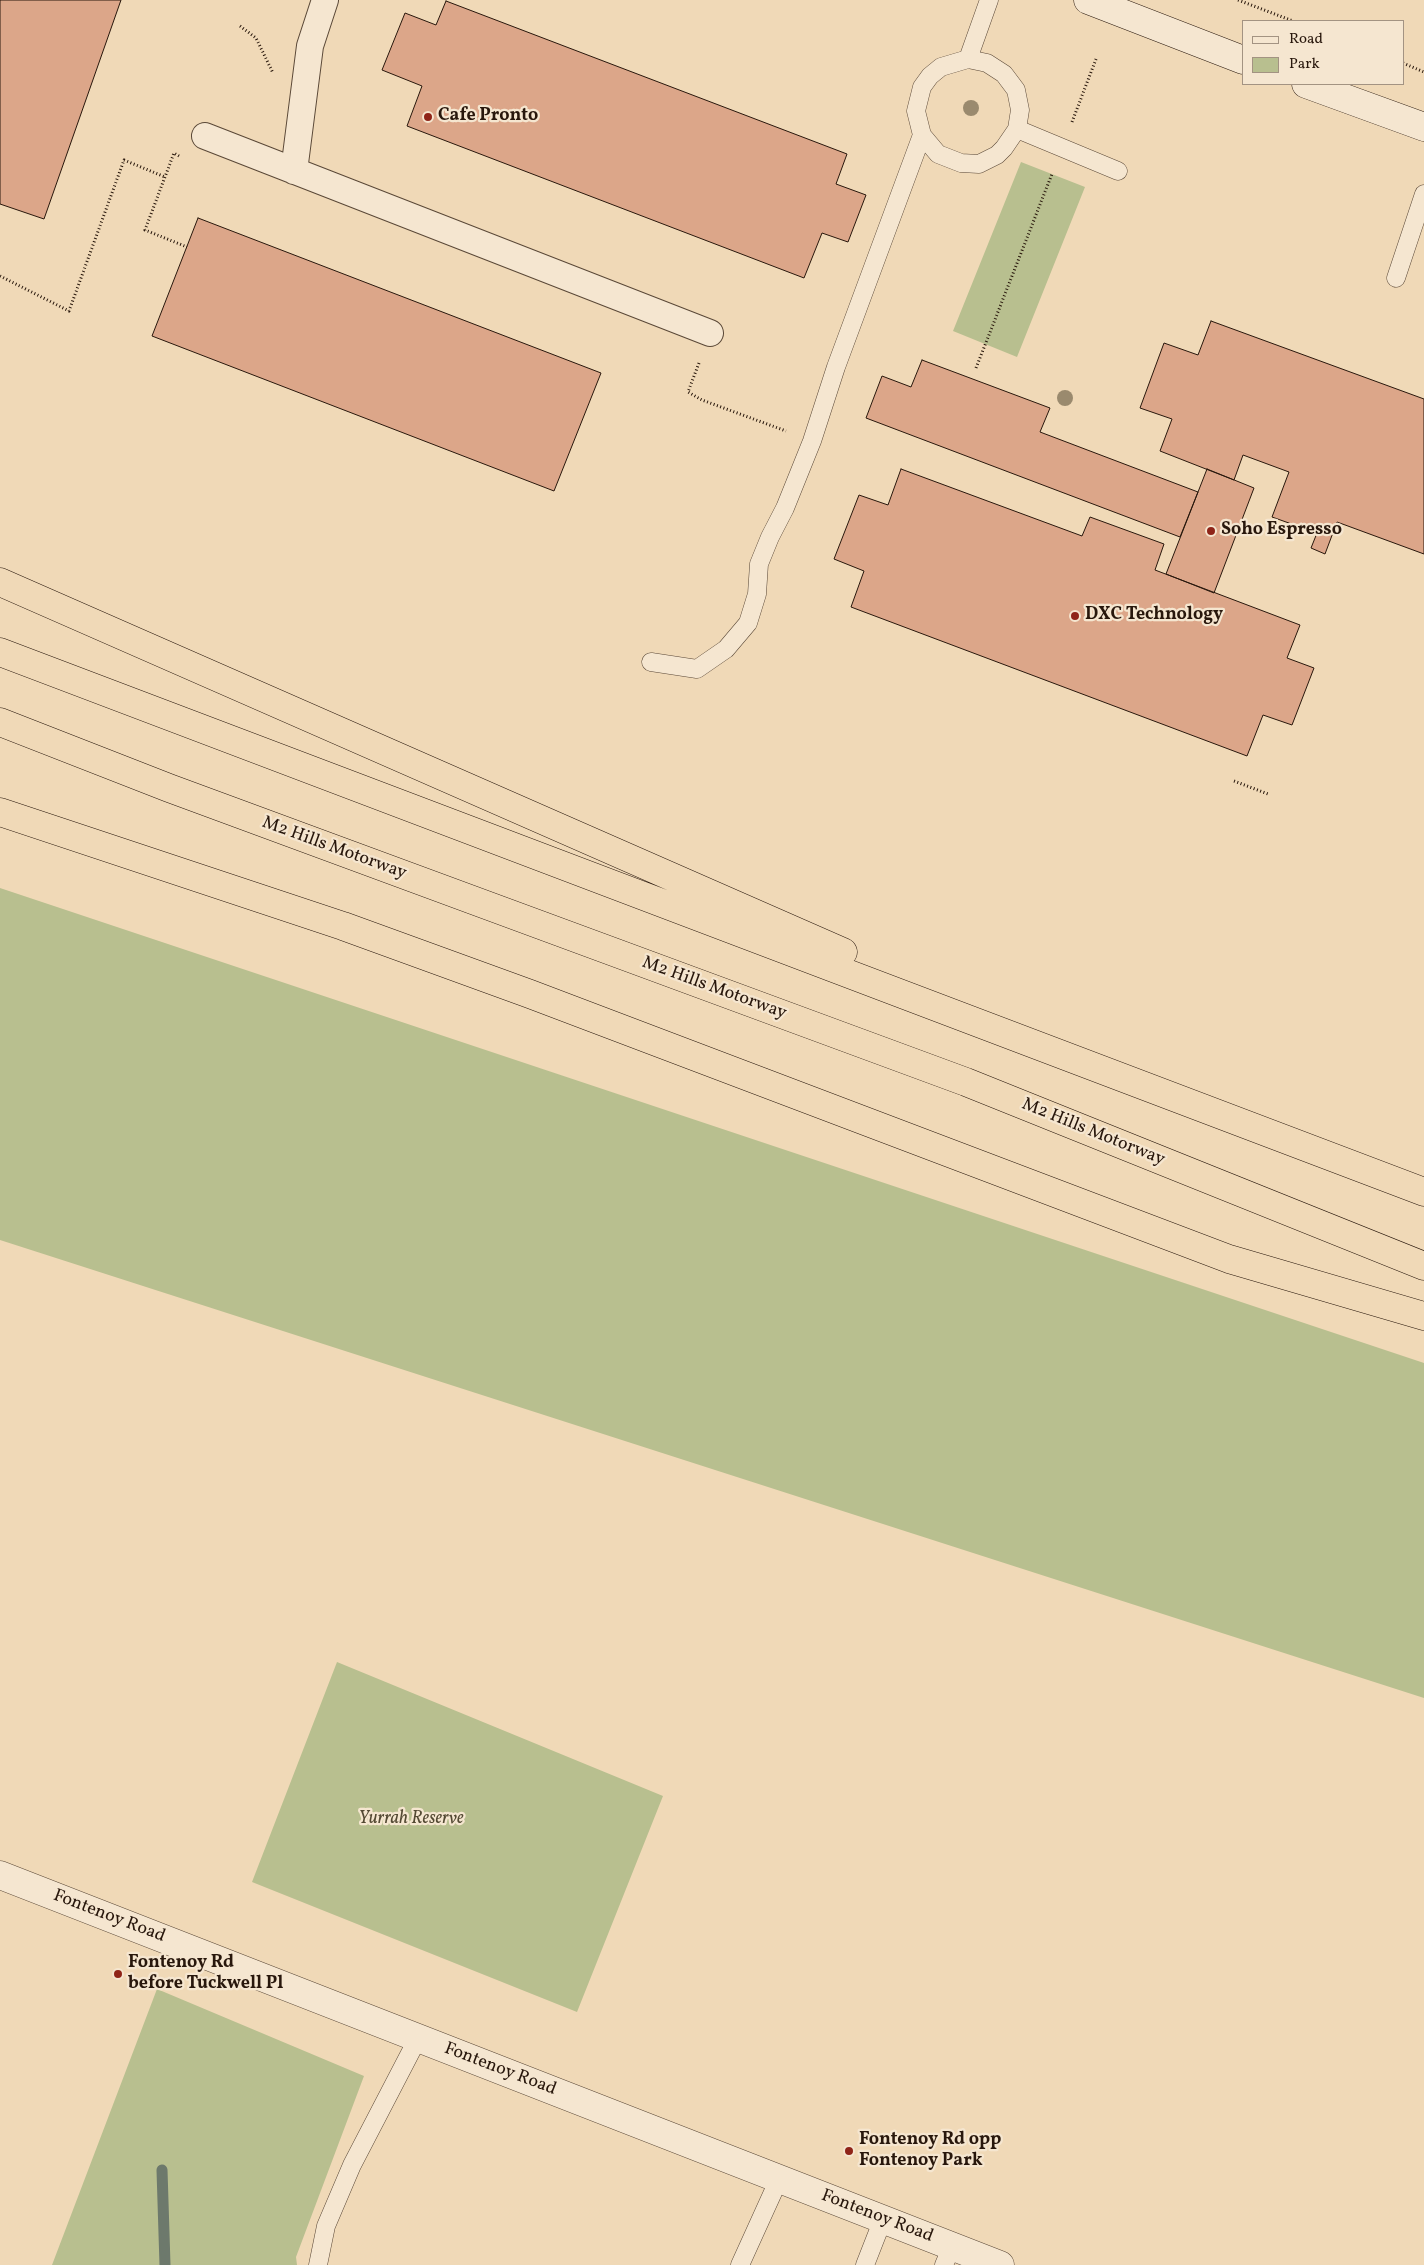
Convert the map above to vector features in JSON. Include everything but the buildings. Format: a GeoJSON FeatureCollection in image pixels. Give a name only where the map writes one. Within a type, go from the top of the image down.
{"type":"FeatureCollection","features":[{"type":"Feature","properties":{"kind":"highway"},"geometry":{"type":"LineString","coordinates":[[0,582],[895,975],[1094,1066]]}},
{"type":"Feature","properties":{"kind":"highway"},"geometry":{"type":"LineString","coordinates":[[0,652],[1424,1192]]}},
{"type":"Feature","properties":{"kind":"highway","name":"M2 Hills Motorway"},"geometry":{"type":"LineString","coordinates":[[0,722],[188,795],[966,1082],[1424,1266]]}},
{"type":"Feature","properties":{"kind":"highway"},"geometry":{"type":"LineString","coordinates":[[0,812],[352,929],[530,994],[1229,1259],[1424,1316]]}},
{"type":"Feature","properties":{"kind":"street"},"geometry":{"type":"LineString","coordinates":[[294,171],[310,46],[325,0]]}},
{"type":"Feature","properties":{"kind":"street"},"geometry":{"type":"LineString","coordinates":[[1088,0],[1242,60]]}},
{"type":"Feature","properties":{"kind":"street"},"geometry":{"type":"LineString","coordinates":[[1309,85],[1424,127]]}},
{"type":"Feature","properties":{"kind":"street"},"geometry":{"type":"LineString","coordinates":[[205,136],[710,333]]}},
{"type":"Feature","properties":{"kind":"street","name":"Fontenoy Road"},"geometry":{"type":"LineString","coordinates":[[0,1875],[883,2219],[948,2256],[1000,2265]]}},
{"type":"Feature","properties":{"kind":"lane"},"geometry":{"type":"LineString","coordinates":[[968,59],[990,0]]}},
{"type":"Feature","properties":{"kind":"lane"},"geometry":{"type":"LineString","coordinates":[[968,59],[987,63],[1004,74],[1016,90],[1020,110],[1017,130],[997,155],[979,164],[961,163],[938,154],[922,135],[916,111],[922,87],[930,76],[941,67],[968,59]]}},
{"type":"Feature","properties":{"kind":"lane"},"geometry":{"type":"LineString","coordinates":[[1017,130],[1118,171]]}},
{"type":"Feature","properties":{"kind":"lane"},"geometry":{"type":"LineString","coordinates":[[651,662],[697,670],[726,649],[748,623],[757,594],[758,564],[785,508],[812,441],[836,367],[922,135]]}},
{"type":"Feature","properties":{"kind":"lane"},"geometry":{"type":"LineString","coordinates":[[1396,278],[1424,194]]}},
{"type":"Feature","properties":{"kind":"lane"},"geometry":{"type":"LineString","coordinates":[[318,2265],[326,2226],[352,2164],[418,2038]]}},
{"type":"Feature","properties":{"kind":"lane"},"geometry":{"type":"LineString","coordinates":[[740,2265],[779,2179]]}},
{"type":"Feature","properties":{"kind":"lane"},"geometry":{"type":"LineString","coordinates":[[865,2265],[883,2219]]}},
{"type":"Feature","properties":{"kind":"path"},"geometry":{"type":"LineString","coordinates":[[1238,0],[1290,20]]}},
{"type":"Feature","properties":{"kind":"path"},"geometry":{"type":"LineString","coordinates":[[240,26],[256,38],[277,82],[284,88],[304,95]]}},
{"type":"Feature","properties":{"kind":"path"},"geometry":{"type":"LineString","coordinates":[[976,368],[1096,59]]}},
{"type":"Feature","properties":{"kind":"path"},"geometry":{"type":"LineString","coordinates":[[1404,64],[1424,72]]}},
{"type":"Feature","properties":{"kind":"path"},"geometry":{"type":"LineString","coordinates":[[181,156],[174,154],[144,230],[187,246]]}},
{"type":"Feature","properties":{"kind":"path"},"geometry":{"type":"LineString","coordinates":[[0,276],[69,311],[124,160],[164,177]]}},
{"type":"Feature","properties":{"kind":"path"},"geometry":{"type":"LineString","coordinates":[[710,333],[688,392],[702,400],[782,430]]}},
{"type":"Feature","properties":{"kind":"path"},"geometry":{"type":"LineString","coordinates":[[1234,781],[1268,794]]}},
{"type":"Feature","properties":{"kind":"green space"},"geometry":{"type":"Polygon","coordinates":[[[1021,162],[1085,187],[1017,357],[953,331],[1021,162]]]}},
{"type":"Feature","properties":{"kind":"green space"},"geometry":{"type":"Polygon","coordinates":[[[0,888],[1424,1363],[1424,1698],[0,1240],[0,888]]]}},
{"type":"Feature","properties":{"kind":"green space","name":"Yurrah Reserve"},"geometry":{"type":"Polygon","coordinates":[[[337,1662],[663,1796],[577,2012],[252,1882],[337,1662]]]}},
{"type":"Feature","properties":{"kind":"green space"},"geometry":{"type":"Polygon","coordinates":[[[157,1989],[364,2076],[296,2257],[297,2265],[52,2265],[157,1989]]]}},
{"type":"Feature","properties":{"kind":"waterway"},"geometry":{"type":"LineString","coordinates":[[162,2170],[165,2265]]}},
{"type":"Feature","properties":{"kind":"place","name":"Cafe Pronto"},"geometry":{"type":"Point","coordinates":[428,117]}},
{"type":"Feature","properties":{"kind":"place","name":"Soho Espresso"},"geometry":{"type":"Point","coordinates":[1211,531]}},
{"type":"Feature","properties":{"kind":"place","name":"DXC Technology"},"geometry":{"type":"Point","coordinates":[1075,616]}},
{"type":"Feature","properties":{"kind":"place","name":"Fontenoy Rd before Tuckwell Pl"},"geometry":{"type":"Point","coordinates":[118,1974]}},
{"type":"Feature","properties":{"kind":"place","name":"Fontenoy Rd opp Fontenoy Park"},"geometry":{"type":"Point","coordinates":[849,2151]}}]}
